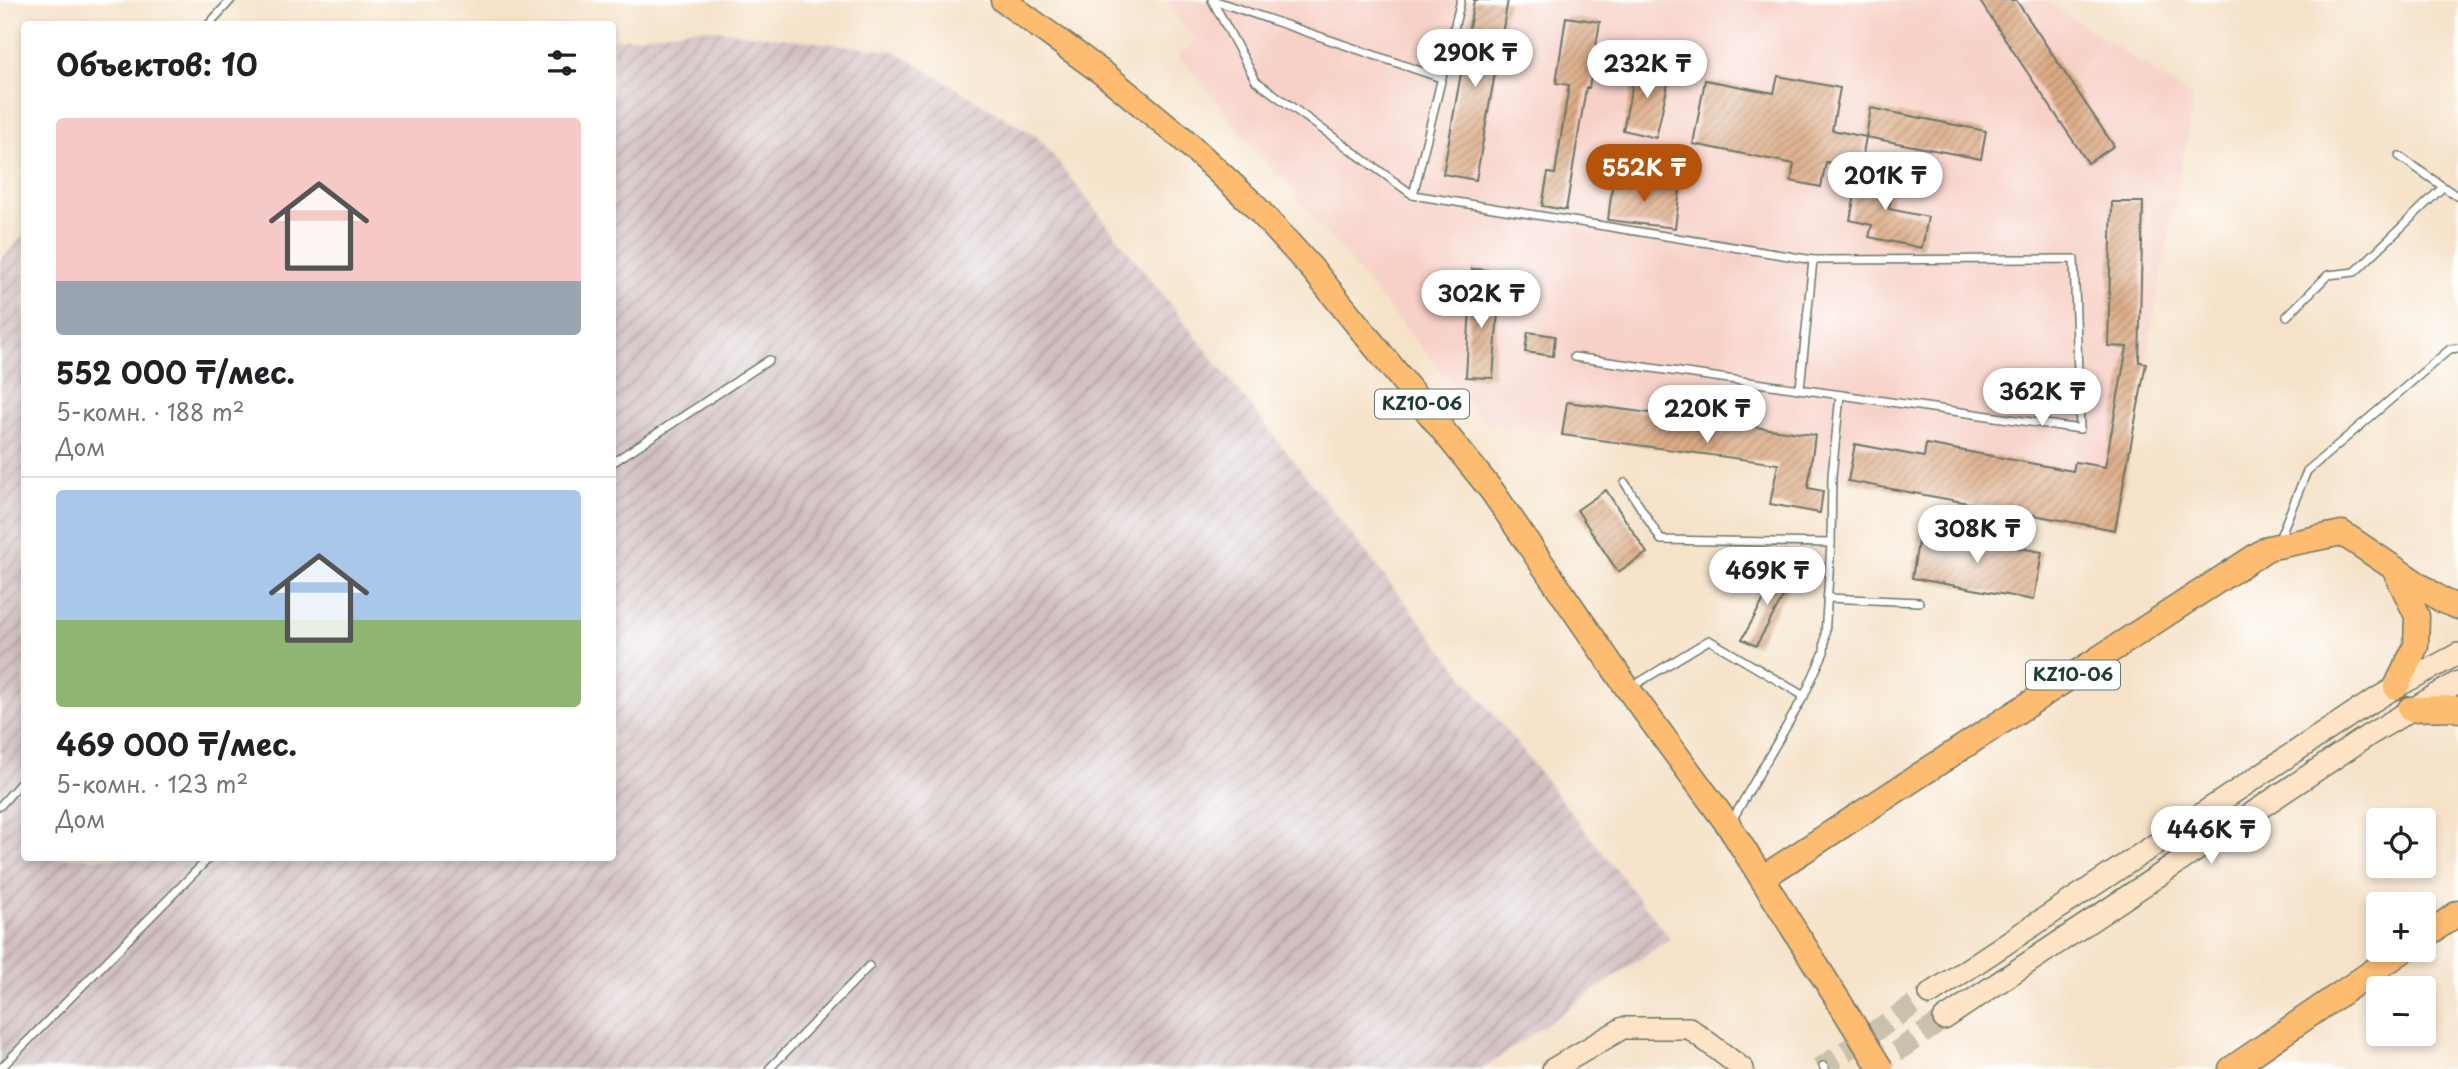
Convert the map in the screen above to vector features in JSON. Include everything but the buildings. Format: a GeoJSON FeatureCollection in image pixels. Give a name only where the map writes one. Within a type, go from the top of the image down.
{"type":"FeatureCollection","features":[{"type":"Feature","properties":{"kind":"highway","name":"KZ10-06"},"geometry":{"type":"LineString","coordinates":[[1015,3],[1182,138],[1252,203],[1305,262],[1492,491],[1628,689],[1729,826],[1881,1069]]}},
{"type":"Feature","properties":{"kind":"highway","name":"KZ10-06"},"geometry":{"type":"LineString","coordinates":[[1762,878],[2268,548],[2342,533],[2443,601],[2458,607]]}},
{"type":"Feature","properties":{"kind":"highway"},"geometry":{"type":"LineString","coordinates":[[2395,569],[2417,616],[2416,646],[2396,687]]}},
{"type":"Feature","properties":{"kind":"highway"},"geometry":{"type":"LineString","coordinates":[[2410,709],[2458,710]]}},
{"type":"Feature","properties":{"kind":"highway"},"geometry":{"type":"LineString","coordinates":[[2436,929],[2458,913]]}},
{"type":"Feature","properties":{"kind":"highway"},"geometry":{"type":"LineString","coordinates":[[2231,1069],[2387,962]]}},
{"type":"Feature","properties":{"kind":"main road"},"geometry":{"type":"LineString","coordinates":[[1930,993],[2396,687],[2458,654]]}},
{"type":"Feature","properties":{"kind":"main road"},"geometry":{"type":"LineString","coordinates":[[1944,1019],[2410,709],[2458,682]]}},
{"type":"Feature","properties":{"kind":"main road"},"geometry":{"type":"LineString","coordinates":[[1553,1069],[1623,1028],[1689,1028],[1743,1069]]}},
{"type":"Feature","properties":{"kind":"lane"},"geometry":{"type":"LineString","coordinates":[[212,21],[232,0]]}},
{"type":"Feature","properties":{"kind":"lane"},"geometry":{"type":"LineString","coordinates":[[1213,0],[1441,78]]}},
{"type":"Feature","properties":{"kind":"lane"},"geometry":{"type":"LineString","coordinates":[[1213,0],[1256,81],[1413,195],[1813,260],[2074,259],[2080,429],[1574,357]]}},
{"type":"Feature","properties":{"kind":"lane"},"geometry":{"type":"LineString","coordinates":[[1413,195],[1461,0]]}},
{"type":"Feature","properties":{"kind":"lane"},"geometry":{"type":"LineString","coordinates":[[2399,156],[2458,197]]}},
{"type":"Feature","properties":{"kind":"lane"},"geometry":{"type":"LineString","coordinates":[[2287,316],[2328,275],[2354,272],[2443,187]]}},
{"type":"Feature","properties":{"kind":"lane"},"geometry":{"type":"LineString","coordinates":[[1800,389],[1813,260]]}},
{"type":"Feature","properties":{"kind":"lane"},"geometry":{"type":"LineString","coordinates":[[2276,546],[2307,471],[2450,349],[2458,348]]}},
{"type":"Feature","properties":{"kind":"lane"},"geometry":{"type":"LineString","coordinates":[[616,460],[769,360]]}},
{"type":"Feature","properties":{"kind":"lane"},"geometry":{"type":"LineString","coordinates":[[1729,826],[1804,696],[1824,652],[1832,476],[1840,395]]}},
{"type":"Feature","properties":{"kind":"lane"},"geometry":{"type":"LineString","coordinates":[[1625,483],[1661,540],[1831,543]]}},
{"type":"Feature","properties":{"kind":"lane"},"geometry":{"type":"LineString","coordinates":[[1827,598],[1919,602]]}},
{"type":"Feature","properties":{"kind":"lane"},"geometry":{"type":"LineString","coordinates":[[1628,689],[1709,640],[1804,696]]}},
{"type":"Feature","properties":{"kind":"lane"},"geometry":{"type":"LineString","coordinates":[[0,806],[21,782]]}},
{"type":"Feature","properties":{"kind":"lane"},"geometry":{"type":"LineString","coordinates":[[0,1069],[206,861]]}},
{"type":"Feature","properties":{"kind":"lane"},"geometry":{"type":"LineString","coordinates":[[769,1069],[869,966]]}},
{"type":"Feature","properties":{"kind":"shaded area"},"geometry":{"type":"Polygon","coordinates":[[[1165,0],[2045,0],[2194,98],[2115,530],[1848,481],[1811,469],[1484,423],[1179,56],[1195,41],[1165,0]]]}},
{"type":"Feature","properties":{"kind":"shaded area"},"geometry":{"type":"Polygon","coordinates":[[[699,28],[894,51],[1039,138],[1670,938],[1482,1069],[0,1069],[0,261],[21,237],[21,861],[616,861],[616,40],[699,28]]]}},
{"type":"Feature","properties":{"kind":"tunnel"},"geometry":{"type":"LineString","coordinates":[[1819,1069],[1930,994]]}},
{"type":"Feature","properties":{"kind":"tunnel"},"geometry":{"type":"LineString","coordinates":[[1871,1069],[1944,1019]]}}]}
